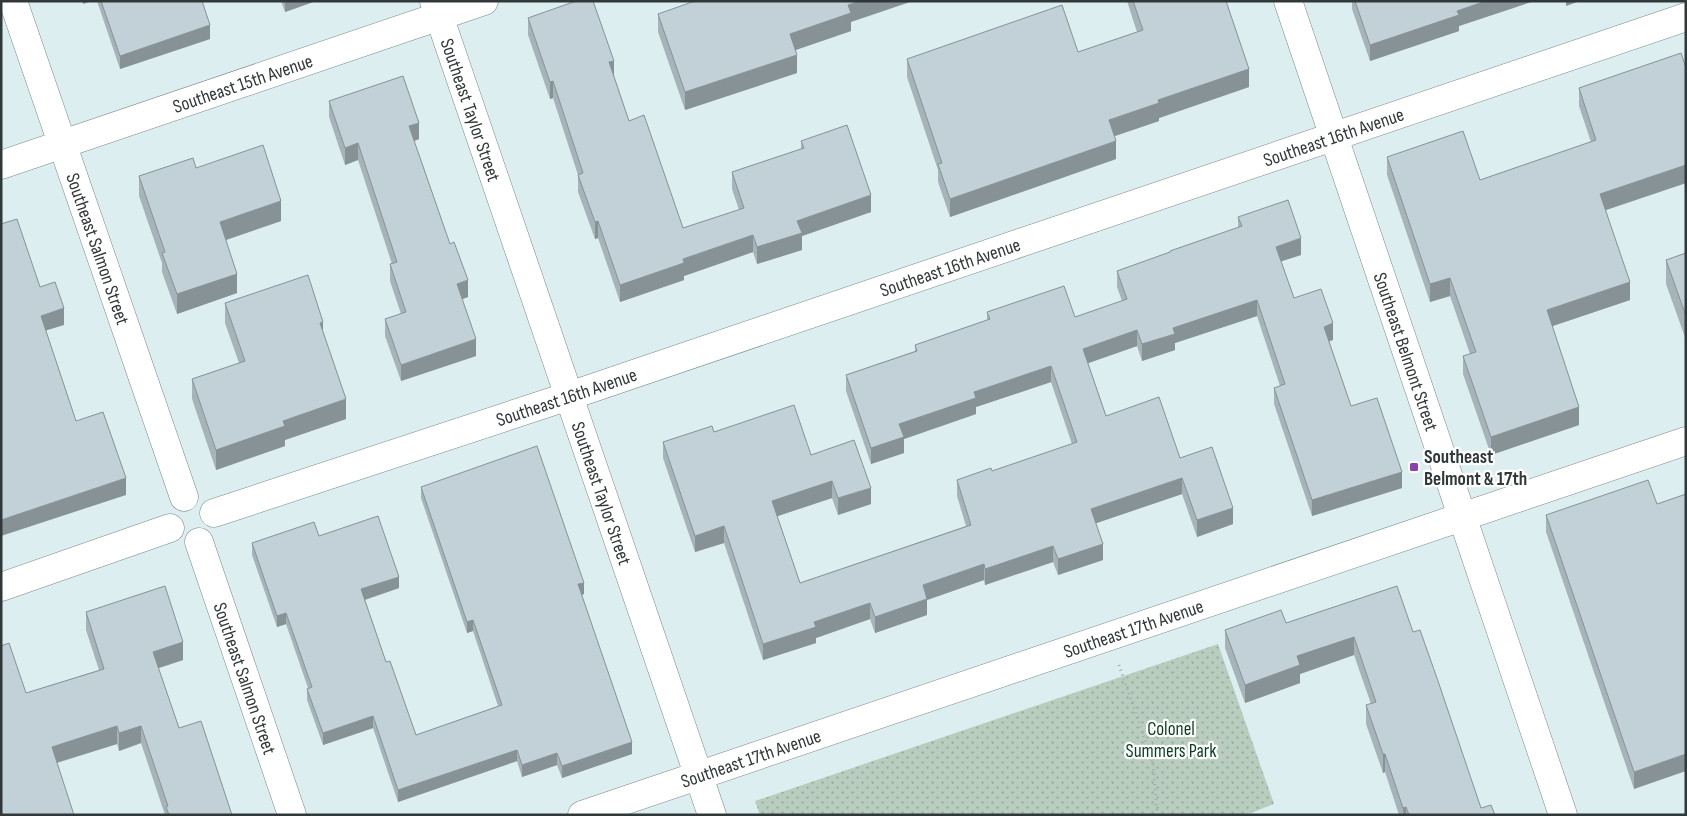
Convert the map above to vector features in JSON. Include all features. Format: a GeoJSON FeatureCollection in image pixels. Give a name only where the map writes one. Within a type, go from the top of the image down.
{"type":"FeatureCollection","features":[{"type":"Feature","properties":{"kind":"street","name":"Southeast Salmon Street"},"geometry":{"type":"LineString","coordinates":[[13,1],[184,497]]}},
{"type":"Feature","properties":{"kind":"street","name":"Southeast 15th Avenue"},"geometry":{"type":"LineString","coordinates":[[1,165],[62,145],[437,9],[484,1]]}},
{"type":"Feature","properties":{"kind":"street","name":"Southeast Belmont Street"},"geometry":{"type":"LineString","coordinates":[[1288,1],[1563,815]]}},
{"type":"Feature","properties":{"kind":"street","name":"Southeast Taylor Street"},"geometry":{"type":"LineString","coordinates":[[437,9],[712,815]]}},
{"type":"Feature","properties":{"kind":"street","name":"Southeast 16th Avenue"},"geometry":{"type":"LineString","coordinates":[[214,513],[569,396],[1686,17]]}},
{"type":"Feature","properties":{"kind":"street","name":"Southeast 17th Avenue"},"geometry":{"type":"LineString","coordinates":[[582,815],[1686,441]]}},
{"type":"Feature","properties":{"kind":"street"},"geometry":{"type":"LineString","coordinates":[[184,497],[199,497],[211,506],[214,513],[216,520],[211,534],[199,542],[185,543],[178,540],[168,521],[172,506],[184,497]]}},
{"type":"Feature","properties":{"kind":"street"},"geometry":{"type":"LineString","coordinates":[[1,587],[170,528]]}},
{"type":"Feature","properties":{"kind":"street","name":"Southeast Salmon Street"},"geometry":{"type":"LineString","coordinates":[[199,542],[292,815]]}},
{"type":"Feature","properties":{"kind":"path"},"geometry":{"type":"LineString","coordinates":[[1113,635],[1120,669],[1153,763],[1157,815]]}},
{"type":"Feature","properties":{"kind":"green space","name":"Colonel Summers Park"},"geometry":{"type":"Polygon","coordinates":[[[1218,644],[1274,804],[1246,815],[760,815],[755,801],[1218,644]]]}},
{"type":"Feature","properties":{"kind":"building"},"geometry":{"type":"Polygon","coordinates":[[[101,1],[202,1],[210,25],[120,56],[101,1]]]}},
{"type":"Feature","properties":{"kind":"building"},"geometry":{"type":"Polygon","coordinates":[[[576,1],[593,1],[614,61],[609,62],[629,121],[644,115],[683,228],[744,208],[732,172],[804,148],[801,141],[847,125],[871,195],[797,221],[802,233],[757,247],[753,235],[683,259],[684,263],[620,285],[598,221],[595,222],[578,175],[583,173],[553,81],[550,82],[528,18],[576,1]]]}},
{"type":"Feature","properties":{"kind":"building"},"geometry":{"type":"Polygon","coordinates":[[[695,1],[860,1],[848,5],[851,13],[790,34],[797,55],[685,92],[658,14],[695,1]]]}},
{"type":"Feature","properties":{"kind":"building"},"geometry":{"type":"Polygon","coordinates":[[[1133,1],[1226,1],[1249,69],[1158,100],[1159,103],[1109,120],[1116,141],[950,199],[938,164],[942,163],[907,59],[1062,5],[1078,52],[1143,30],[1133,1]]]}},
{"type":"Feature","properties":{"kind":"building"},"geometry":{"type":"Polygon","coordinates":[[[1355,1],[1486,1],[1457,11],[1459,15],[1370,45],[1355,1]]]}},
{"type":"Feature","properties":{"kind":"building"},"geometry":{"type":"Polygon","coordinates":[[[1681,53],[1686,68],[1686,165],[1600,194],[1630,282],[1547,310],[1579,407],[1491,437],[1463,356],[1476,352],[1450,278],[1430,284],[1387,157],[1463,131],[1480,180],[1596,140],[1579,88],[1681,53]]]}},
{"type":"Feature","properties":{"kind":"building"},"geometry":{"type":"Polygon","coordinates":[[[403,76],[419,123],[409,126],[450,244],[454,242],[468,280],[457,284],[476,339],[401,365],[385,319],[406,312],[390,264],[397,262],[358,143],[345,148],[329,101],[403,76]]]}},
{"type":"Feature","properties":{"kind":"building"},"geometry":{"type":"Polygon","coordinates":[[[263,145],[281,201],[220,222],[237,274],[177,294],[162,253],[165,252],[139,176],[193,158],[196,168],[263,145]]]}},
{"type":"Feature","properties":{"kind":"building"},"geometry":{"type":"Polygon","coordinates":[[[1288,200],[1301,238],[1276,247],[1294,298],[1321,289],[1333,323],[1324,327],[1351,406],[1377,398],[1402,472],[1312,500],[1274,388],[1285,384],[1257,300],[1173,328],[1175,334],[1142,344],[1137,330],[1083,349],[1106,416],[1159,397],[1180,458],[1212,447],[1233,508],[1197,520],[1182,478],[1091,509],[1103,544],[1058,559],[1053,546],[985,569],[984,564],[923,585],[927,599],[875,617],[870,603],[814,622],[816,627],[763,644],[724,526],[695,536],[663,442],[712,426],[714,432],[794,405],[811,455],[854,440],[871,488],[838,498],[832,481],[772,501],[800,583],[971,525],[957,480],[991,468],[992,471],[1077,442],[1051,366],[974,392],[976,398],[899,424],[904,437],[871,448],[846,375],[917,351],[915,345],[990,319],[987,312],[1064,286],[1075,317],[1127,299],[1117,271],[1242,226],[1238,217],[1288,200]]]}},
{"type":"Feature","properties":{"kind":"building"},"geometry":{"type":"Polygon","coordinates":[[[17,219],[40,287],[55,282],[64,308],[41,316],[76,421],[103,412],[126,478],[1,520],[1,224],[17,219]]]}},
{"type":"Feature","properties":{"kind":"building"},"geometry":{"type":"Polygon","coordinates":[[[1686,253],[1686,316],[1666,260],[1686,253]]]}},
{"type":"Feature","properties":{"kind":"building"},"geometry":{"type":"Polygon","coordinates":[[[308,275],[323,322],[320,323],[346,399],[283,421],[285,426],[216,450],[192,379],[245,361],[225,303],[308,275]]]}},
{"type":"Feature","properties":{"kind":"building"},"geometry":{"type":"Polygon","coordinates":[[[537,446],[584,583],[578,584],[632,742],[562,766],[557,753],[522,765],[517,750],[398,790],[373,716],[323,733],[307,689],[312,687],[286,613],[277,616],[252,543],[314,522],[319,536],[378,516],[399,577],[361,589],[386,662],[390,661],[416,735],[502,705],[473,620],[467,622],[421,487],[537,446]]]}},
{"type":"Feature","properties":{"kind":"building"},"geometry":{"type":"Polygon","coordinates":[[[1648,480],[1657,504],[1686,494],[1686,754],[1634,772],[1546,515],[1648,480]]]}},
{"type":"Feature","properties":{"kind":"building"},"geometry":{"type":"Polygon","coordinates":[[[165,586],[183,642],[153,652],[179,728],[201,721],[232,815],[169,815],[166,807],[168,806],[141,726],[119,733],[117,726],[52,747],[74,815],[1,815],[1,646],[9,643],[26,693],[104,669],[86,612],[165,586]]]}},
{"type":"Feature","properties":{"kind":"building"},"geometry":{"type":"Polygon","coordinates":[[[1397,586],[1413,632],[1420,630],[1481,808],[1491,805],[1495,815],[1409,815],[1406,807],[1403,808],[1366,705],[1376,702],[1354,637],[1297,656],[1300,665],[1245,685],[1225,630],[1281,610],[1286,623],[1397,586]]]}},
{"type":"Feature","properties":{"kind":"place","name":"Southeast Belmont & 17th"},"geometry":{"type":"Point","coordinates":[1414,467]}}]}
